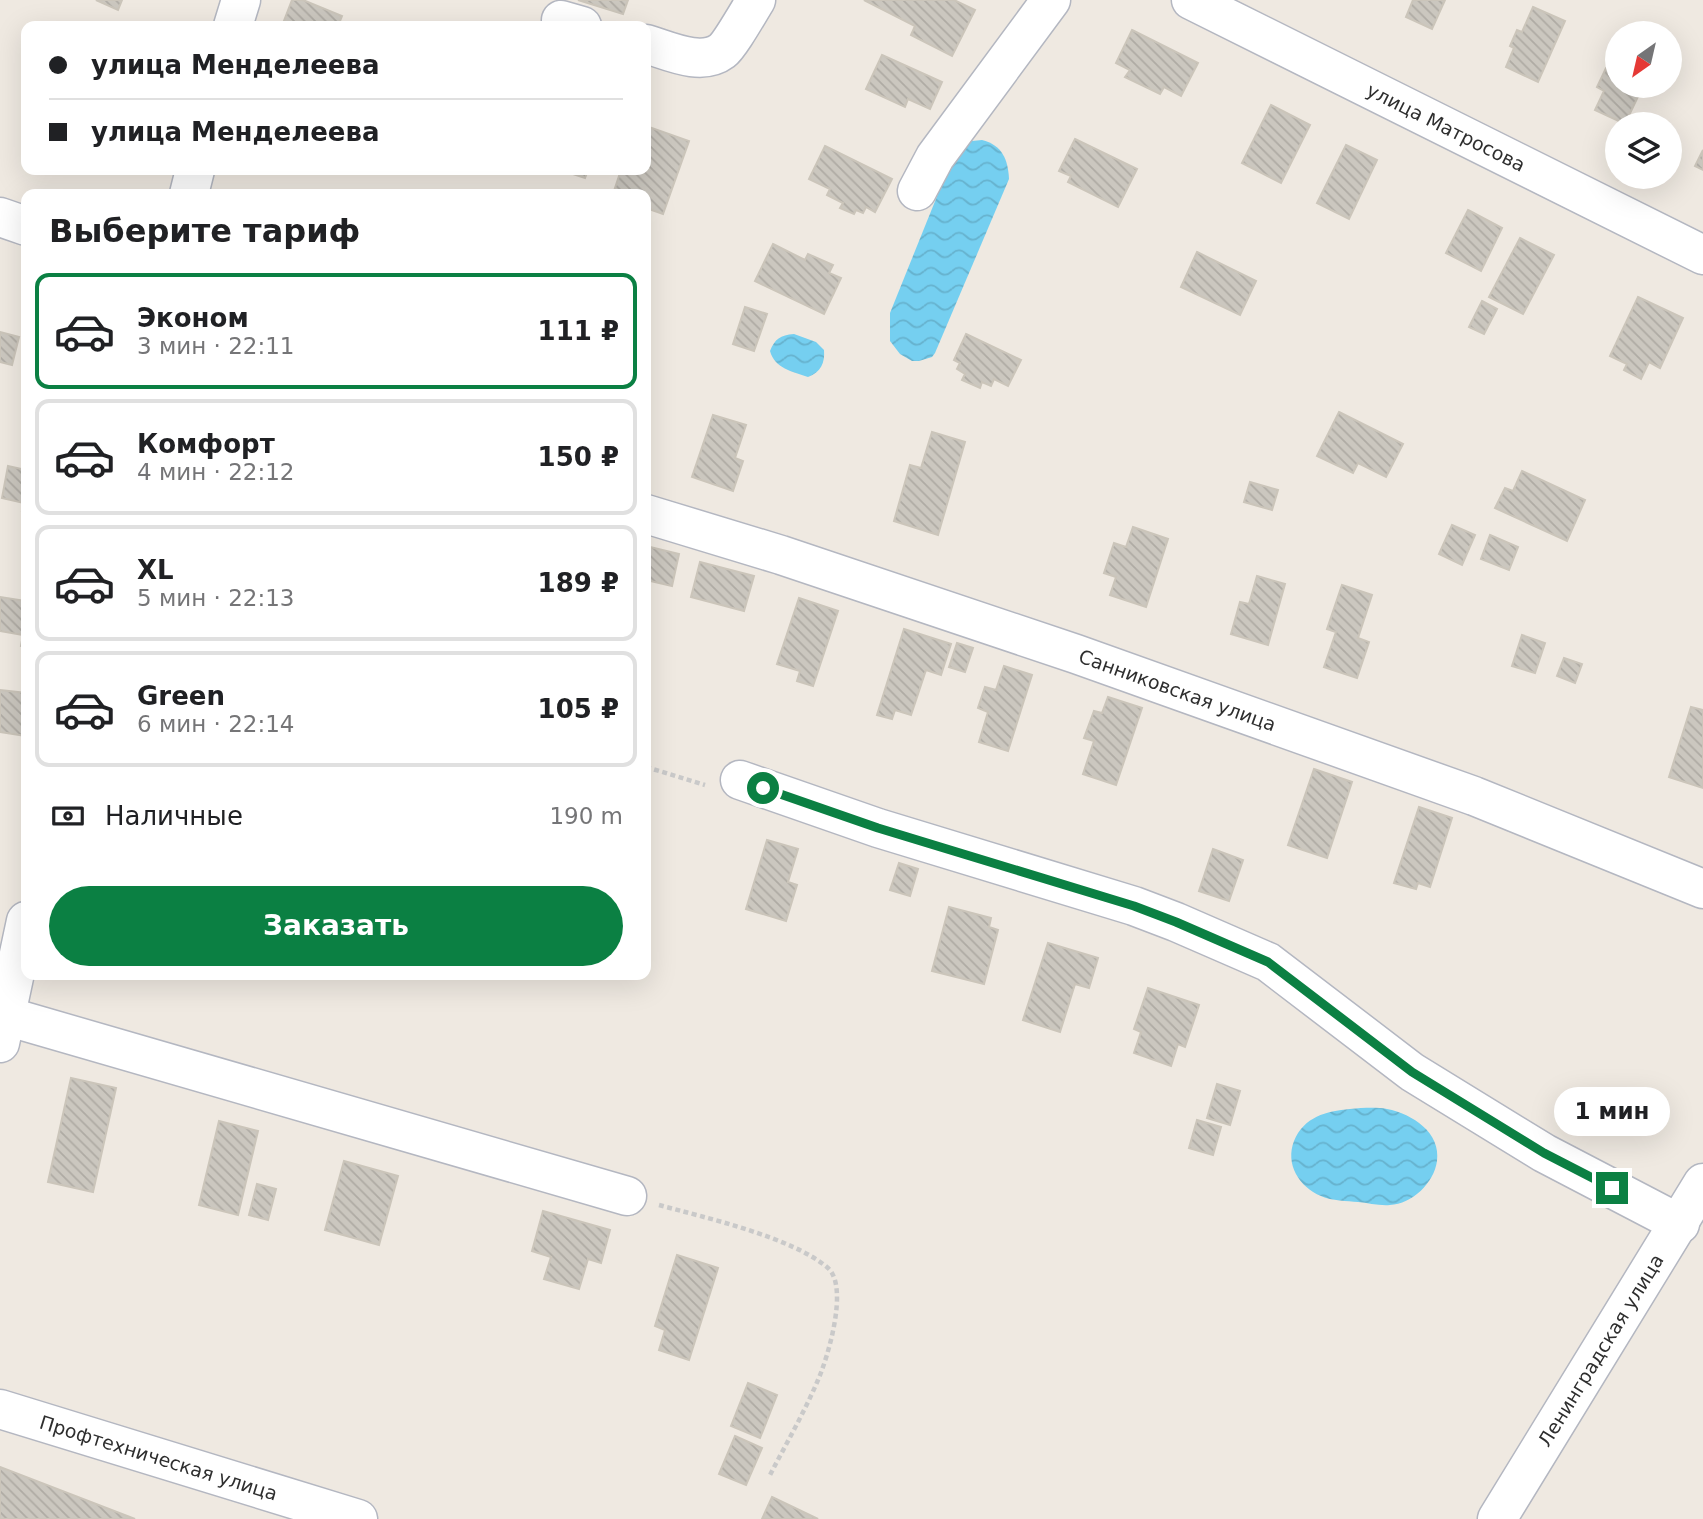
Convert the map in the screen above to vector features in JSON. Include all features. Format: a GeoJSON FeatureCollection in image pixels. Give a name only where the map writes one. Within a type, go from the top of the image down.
{"type":"FeatureCollection","features":[{"type":"Feature","properties":{"kind":"street"},"geometry":{"type":"LineString","coordinates":[[235,21],[241,0]]}},
{"type":"Feature","properties":{"kind":"street"},"geometry":{"type":"LineString","coordinates":[[651,45],[703,58],[722,51],[757,0]]}},
{"type":"Feature","properties":{"kind":"street"},"geometry":{"type":"LineString","coordinates":[[917,191],[935,157],[1051,0]]}},
{"type":"Feature","properties":{"kind":"street","name":"улица Матросова"},"geometry":{"type":"LineString","coordinates":[[1191,0],[1703,255]]}},
{"type":"Feature","properties":{"kind":"street"},"geometry":{"type":"LineString","coordinates":[[0,217],[21,224]]}},
{"type":"Feature","properties":{"kind":"street","name":"Санниковская улица"},"geometry":{"type":"LineString","coordinates":[[651,516],[781,555],[1076,654],[1462,791],[1703,889]]}},
{"type":"Feature","properties":{"kind":"street"},"geometry":{"type":"LineString","coordinates":[[740,780],[878,828],[1134,906],[1268,962],[1412,1072],[1544,1153],[1680,1224]]}},
{"type":"Feature","properties":{"kind":"street"},"geometry":{"type":"LineString","coordinates":[[21,945],[3,1030],[627,1196]]}},
{"type":"Feature","properties":{"kind":"street","name":"Ленинградская улица"},"geometry":{"type":"LineString","coordinates":[[1497,1519],[1703,1183]]}},
{"type":"Feature","properties":{"kind":"street","name":"Профтехническая улица"},"geometry":{"type":"LineString","coordinates":[[0,1409],[358,1519]]}},
{"type":"Feature","properties":{"kind":"path"},"geometry":{"type":"LineString","coordinates":[[651,769],[713,788],[740,780]]}},
{"type":"Feature","properties":{"kind":"path"},"geometry":{"type":"LineString","coordinates":[[627,1196],[742,1229],[797,1249],[830,1270],[838,1290],[834,1330],[819,1379],[770,1475]]}},
{"type":"Feature","properties":{"kind":"water"},"geometry":{"type":"Polygon","coordinates":[[[982,140],[995,145],[1003,154],[1009,179],[935,353],[932,357],[912,361],[900,354],[890,341],[890,313],[946,174],[962,150],[972,141],[982,140]]]}},
{"type":"Feature","properties":{"kind":"water"},"geometry":{"type":"Polygon","coordinates":[[[794,334],[816,342],[824,350],[821,366],[808,377],[780,366],[770,351],[779,338],[794,334]]]}},
{"type":"Feature","properties":{"kind":"water"},"geometry":{"type":"Polygon","coordinates":[[[1378,1108],[1397,1112],[1415,1120],[1430,1134],[1435,1142],[1437,1161],[1431,1177],[1421,1191],[1406,1201],[1386,1205],[1325,1198],[1300,1181],[1291,1158],[1298,1133],[1317,1117],[1350,1109],[1378,1108]]]}},
{"type":"Feature","properties":{"kind":"building"},"geometry":{"type":"Polygon","coordinates":[[[96,0],[122,0],[118,10],[96,0]]]}},
{"type":"Feature","properties":{"kind":"building"},"geometry":{"type":"Polygon","coordinates":[[[292,0],[303,0],[342,16],[340,21],[284,21],[292,0]]]}},
{"type":"Feature","properties":{"kind":"building"},"geometry":{"type":"Polygon","coordinates":[[[578,0],[628,0],[623,14],[578,0]]]}},
{"type":"Feature","properties":{"kind":"building"},"geometry":{"type":"Polygon","coordinates":[[[864,0],[954,0],[975,10],[952,56],[911,35],[915,26],[864,0]]]}},
{"type":"Feature","properties":{"kind":"building"},"geometry":{"type":"Polygon","coordinates":[[[1413,0],[1445,0],[1432,29],[1406,17],[1413,0]]]}},
{"type":"Feature","properties":{"kind":"building"},"geometry":{"type":"Polygon","coordinates":[[[1533,7],[1565,21],[1538,82],[1506,67],[1514,48],[1510,46],[1517,30],[1522,32],[1533,7]]]}},
{"type":"Feature","properties":{"kind":"building"},"geometry":{"type":"Polygon","coordinates":[[[1132,30],[1198,63],[1181,96],[1164,87],[1160,94],[1125,77],[1130,70],[1116,63],[1132,30]]]}},
{"type":"Feature","properties":{"kind":"building"},"geometry":{"type":"Polygon","coordinates":[[[882,55],[942,82],[930,109],[908,99],[905,107],[866,89],[882,55]]]}},
{"type":"Feature","properties":{"kind":"building"},"geometry":{"type":"Polygon","coordinates":[[[1605,70],[1605,98],[1637,98],[1631,112],[1605,112],[1605,115],[1595,110],[1604,91],[1597,87],[1605,70]]]}},
{"type":"Feature","properties":{"kind":"building"},"geometry":{"type":"Polygon","coordinates":[[[1271,105],[1310,125],[1281,183],[1242,163],[1271,105]]]}},
{"type":"Feature","properties":{"kind":"building"},"geometry":{"type":"Polygon","coordinates":[[[651,128],[689,141],[663,214],[651,210],[651,189],[615,189],[619,175],[651,175],[651,128]]]}},
{"type":"Feature","properties":{"kind":"building"},"geometry":{"type":"Polygon","coordinates":[[[1075,139],[1137,169],[1118,207],[1068,182],[1071,176],[1059,171],[1075,139]]]}},
{"type":"Feature","properties":{"kind":"building"},"geometry":{"type":"Polygon","coordinates":[[[1346,145],[1377,160],[1349,219],[1317,203],[1346,145]]]}},
{"type":"Feature","properties":{"kind":"building"},"geometry":{"type":"Polygon","coordinates":[[[825,146],[892,179],[875,212],[866,207],[863,213],[856,210],[854,214],[840,208],[843,203],[827,195],[830,189],[809,179],[825,146]]]}},
{"type":"Feature","properties":{"kind":"building"},"geometry":{"type":"Polygon","coordinates":[[[1703,150],[1703,170],[1695,166],[1703,150]]]}},
{"type":"Feature","properties":{"kind":"building"},"geometry":{"type":"Polygon","coordinates":[[[1468,210],[1502,228],[1481,271],[1446,253],[1468,210]]]}},
{"type":"Feature","properties":{"kind":"building"},"geometry":{"type":"Polygon","coordinates":[[[1520,238],[1554,255],[1523,314],[1489,297],[1520,238]]]}},
{"type":"Feature","properties":{"kind":"building"},"geometry":{"type":"Polygon","coordinates":[[[773,244],[805,260],[808,254],[833,265],[829,273],[841,278],[824,314],[755,281],[773,244]]]}},
{"type":"Feature","properties":{"kind":"building"},"geometry":{"type":"Polygon","coordinates":[[[1197,252],[1256,281],[1240,315],[1181,287],[1197,252]]]}},
{"type":"Feature","properties":{"kind":"building"},"geometry":{"type":"Polygon","coordinates":[[[1638,297],[1683,318],[1660,368],[1649,362],[1641,379],[1624,370],[1627,364],[1610,356],[1638,297]]]}},
{"type":"Feature","properties":{"kind":"building"},"geometry":{"type":"Polygon","coordinates":[[[1482,301],[1497,309],[1484,334],[1469,327],[1482,301]]]}},
{"type":"Feature","properties":{"kind":"building"},"geometry":{"type":"Polygon","coordinates":[[[745,307],[767,314],[754,351],[733,344],[745,307]]]}},
{"type":"Feature","properties":{"kind":"building"},"geometry":{"type":"Polygon","coordinates":[[[0,332],[19,337],[12,365],[0,362],[0,332]]]}},
{"type":"Feature","properties":{"kind":"building"},"geometry":{"type":"Polygon","coordinates":[[[966,334],[1021,360],[1008,386],[994,379],[991,386],[982,382],[980,388],[962,380],[965,374],[957,369],[960,363],[954,360],[966,334]]]}},
{"type":"Feature","properties":{"kind":"building"},"geometry":{"type":"Polygon","coordinates":[[[1339,412],[1403,444],[1386,477],[1358,463],[1353,473],[1317,456],[1339,412]]]}},
{"type":"Feature","properties":{"kind":"building"},"geometry":{"type":"Polygon","coordinates":[[[713,415],[746,425],[735,458],[743,461],[733,491],[692,477],[713,415]]]}},
{"type":"Feature","properties":{"kind":"building"},"geometry":{"type":"Polygon","coordinates":[[[932,432],[965,442],[938,535],[894,521],[910,465],[921,468],[932,432]]]}},
{"type":"Feature","properties":{"kind":"building"},"geometry":{"type":"Polygon","coordinates":[[[8,466],[21,469],[21,502],[2,498],[8,466]]]}},
{"type":"Feature","properties":{"kind":"building"},"geometry":{"type":"Polygon","coordinates":[[[1522,471],[1585,500],[1567,541],[1495,508],[1505,488],[1513,491],[1522,471]]]}},
{"type":"Feature","properties":{"kind":"building"},"geometry":{"type":"Polygon","coordinates":[[[1250,482],[1278,490],[1272,510],[1244,502],[1250,482]]]}},
{"type":"Feature","properties":{"kind":"building"},"geometry":{"type":"Polygon","coordinates":[[[1452,525],[1475,535],[1462,565],[1439,554],[1452,525]]]}},
{"type":"Feature","properties":{"kind":"building"},"geometry":{"type":"Polygon","coordinates":[[[1133,527],[1168,539],[1146,607],[1110,595],[1116,577],[1104,573],[1114,543],[1126,547],[1133,527]]]}},
{"type":"Feature","properties":{"kind":"building"},"geometry":{"type":"Polygon","coordinates":[[[1490,535],[1518,547],[1509,570],[1481,559],[1490,535]]]}},
{"type":"Feature","properties":{"kind":"building"},"geometry":{"type":"Polygon","coordinates":[[[651,547],[679,554],[672,586],[651,581],[651,547]]]}},
{"type":"Feature","properties":{"kind":"building"},"geometry":{"type":"Polygon","coordinates":[[[700,562],[754,576],[744,611],[691,597],[700,562]]]}},
{"type":"Feature","properties":{"kind":"building"},"geometry":{"type":"Polygon","coordinates":[[[1257,576],[1285,584],[1268,645],[1231,634],[1240,602],[1249,604],[1257,576]]]}},
{"type":"Feature","properties":{"kind":"building"},"geometry":{"type":"Polygon","coordinates":[[[1342,585],[1372,595],[1358,638],[1369,642],[1357,678],[1324,667],[1336,632],[1327,629],[1342,585]]]}},
{"type":"Feature","properties":{"kind":"building"},"geometry":{"type":"Polygon","coordinates":[[[0,597],[21,600],[21,635],[0,631],[0,597]]]}},
{"type":"Feature","properties":{"kind":"building"},"geometry":{"type":"Polygon","coordinates":[[[799,598],[838,611],[813,686],[797,681],[800,671],[777,664],[799,598]]]}},
{"type":"Feature","properties":{"kind":"building"},"geometry":{"type":"Polygon","coordinates":[[[904,629],[951,644],[941,675],[926,670],[911,715],[895,710],[892,719],[877,715],[904,629]]]}},
{"type":"Feature","properties":{"kind":"building"},"geometry":{"type":"Polygon","coordinates":[[[1522,635],[1545,643],[1535,673],[1512,666],[1522,635]]]}},
{"type":"Feature","properties":{"kind":"building"},"geometry":{"type":"Polygon","coordinates":[[[957,643],[973,648],[965,672],[949,667],[957,643]]]}},
{"type":"Feature","properties":{"kind":"building"},"geometry":{"type":"Polygon","coordinates":[[[1564,658],[1582,664],[1575,683],[1557,676],[1564,658]]]}},
{"type":"Feature","properties":{"kind":"building"},"geometry":{"type":"Polygon","coordinates":[[[1004,666],[1032,675],[1008,751],[979,742],[988,712],[978,708],[985,687],[996,690],[1004,666]]]}},
{"type":"Feature","properties":{"kind":"building"},"geometry":{"type":"Polygon","coordinates":[[[0,690],[21,692],[21,735],[0,732],[0,690]]]}},
{"type":"Feature","properties":{"kind":"building"},"geometry":{"type":"Polygon","coordinates":[[[1108,697],[1142,708],[1116,785],[1083,774],[1094,741],[1084,738],[1094,711],[1102,713],[1108,697]]]}},
{"type":"Feature","properties":{"kind":"building"},"geometry":{"type":"Polygon","coordinates":[[[1691,707],[1703,710],[1703,788],[1669,777],[1691,707]]]}},
{"type":"Feature","properties":{"kind":"building"},"geometry":{"type":"Polygon","coordinates":[[[1314,769],[1352,782],[1327,858],[1288,845],[1314,769]]]}},
{"type":"Feature","properties":{"kind":"building"},"geometry":{"type":"Polygon","coordinates":[[[1419,807],[1452,818],[1430,887],[1418,883],[1416,889],[1394,883],[1419,807]]]}},
{"type":"Feature","properties":{"kind":"building"},"geometry":{"type":"Polygon","coordinates":[[[767,840],[798,849],[788,882],[797,885],[786,921],[746,909],[767,840]]]}},
{"type":"Feature","properties":{"kind":"building"},"geometry":{"type":"Polygon","coordinates":[[[1213,849],[1243,860],[1229,901],[1199,891],[1213,849]]]}},
{"type":"Feature","properties":{"kind":"building"},"geometry":{"type":"Polygon","coordinates":[[[899,863],[918,869],[910,896],[890,890],[899,863]]]}},
{"type":"Feature","properties":{"kind":"building"},"geometry":{"type":"Polygon","coordinates":[[[949,907],[991,918],[989,927],[998,930],[984,984],[932,971],[949,907]]]}},
{"type":"Feature","properties":{"kind":"building"},"geometry":{"type":"Polygon","coordinates":[[[1048,943],[1098,958],[1089,988],[1075,984],[1060,1032],[1023,1020],[1048,943]]]}},
{"type":"Feature","properties":{"kind":"building"},"geometry":{"type":"Polygon","coordinates":[[[1148,988],[1199,1005],[1185,1047],[1178,1044],[1171,1066],[1134,1053],[1141,1032],[1134,1029],[1148,988]]]}},
{"type":"Feature","properties":{"kind":"building"},"geometry":{"type":"Polygon","coordinates":[[[71,1078],[116,1088],[93,1192],[48,1182],[71,1078]]]}},
{"type":"Feature","properties":{"kind":"building"},"geometry":{"type":"Polygon","coordinates":[[[1217,1084],[1240,1091],[1230,1125],[1207,1118],[1217,1084]]]}},
{"type":"Feature","properties":{"kind":"building"},"geometry":{"type":"Polygon","coordinates":[[[1197,1120],[1221,1127],[1213,1155],[1189,1148],[1197,1120]]]}},
{"type":"Feature","properties":{"kind":"building"},"geometry":{"type":"Polygon","coordinates":[[[219,1121],[258,1131],[238,1215],[199,1205],[219,1121]]]}},
{"type":"Feature","properties":{"kind":"building"},"geometry":{"type":"Polygon","coordinates":[[[344,1161],[398,1176],[379,1245],[325,1230],[344,1161]]]}},
{"type":"Feature","properties":{"kind":"building"},"geometry":{"type":"Polygon","coordinates":[[[257,1184],[276,1189],[268,1220],[249,1215],[257,1184]]]}},
{"type":"Feature","properties":{"kind":"building"},"geometry":{"type":"Polygon","coordinates":[[[543,1211],[610,1230],[601,1263],[588,1259],[579,1289],[544,1279],[551,1257],[532,1251],[543,1211]]]}},
{"type":"Feature","properties":{"kind":"building"},"geometry":{"type":"Polygon","coordinates":[[[677,1255],[718,1268],[689,1360],[659,1350],[665,1330],[655,1326],[677,1255]]]}},
{"type":"Feature","properties":{"kind":"building"},"geometry":{"type":"Polygon","coordinates":[[[748,1383],[777,1395],[760,1438],[731,1426],[748,1383]]]}},
{"type":"Feature","properties":{"kind":"building"},"geometry":{"type":"Polygon","coordinates":[[[735,1436],[762,1448],[746,1485],[719,1474],[735,1436]]]}},
{"type":"Feature","properties":{"kind":"building"},"geometry":{"type":"Polygon","coordinates":[[[0,1467],[135,1519],[0,1519],[0,1467]]]}},
{"type":"Feature","properties":{"kind":"building"},"geometry":{"type":"Polygon","coordinates":[[[772,1497],[818,1519],[762,1519],[772,1497]]]}},
{"type":"Feature","properties":{"kind":"route"},"geometry":{"type":"LineString","coordinates":[[763,788],[878,828],[1134,906],[1268,962],[1412,1072],[1544,1153],[1612,1188]]}}]}
